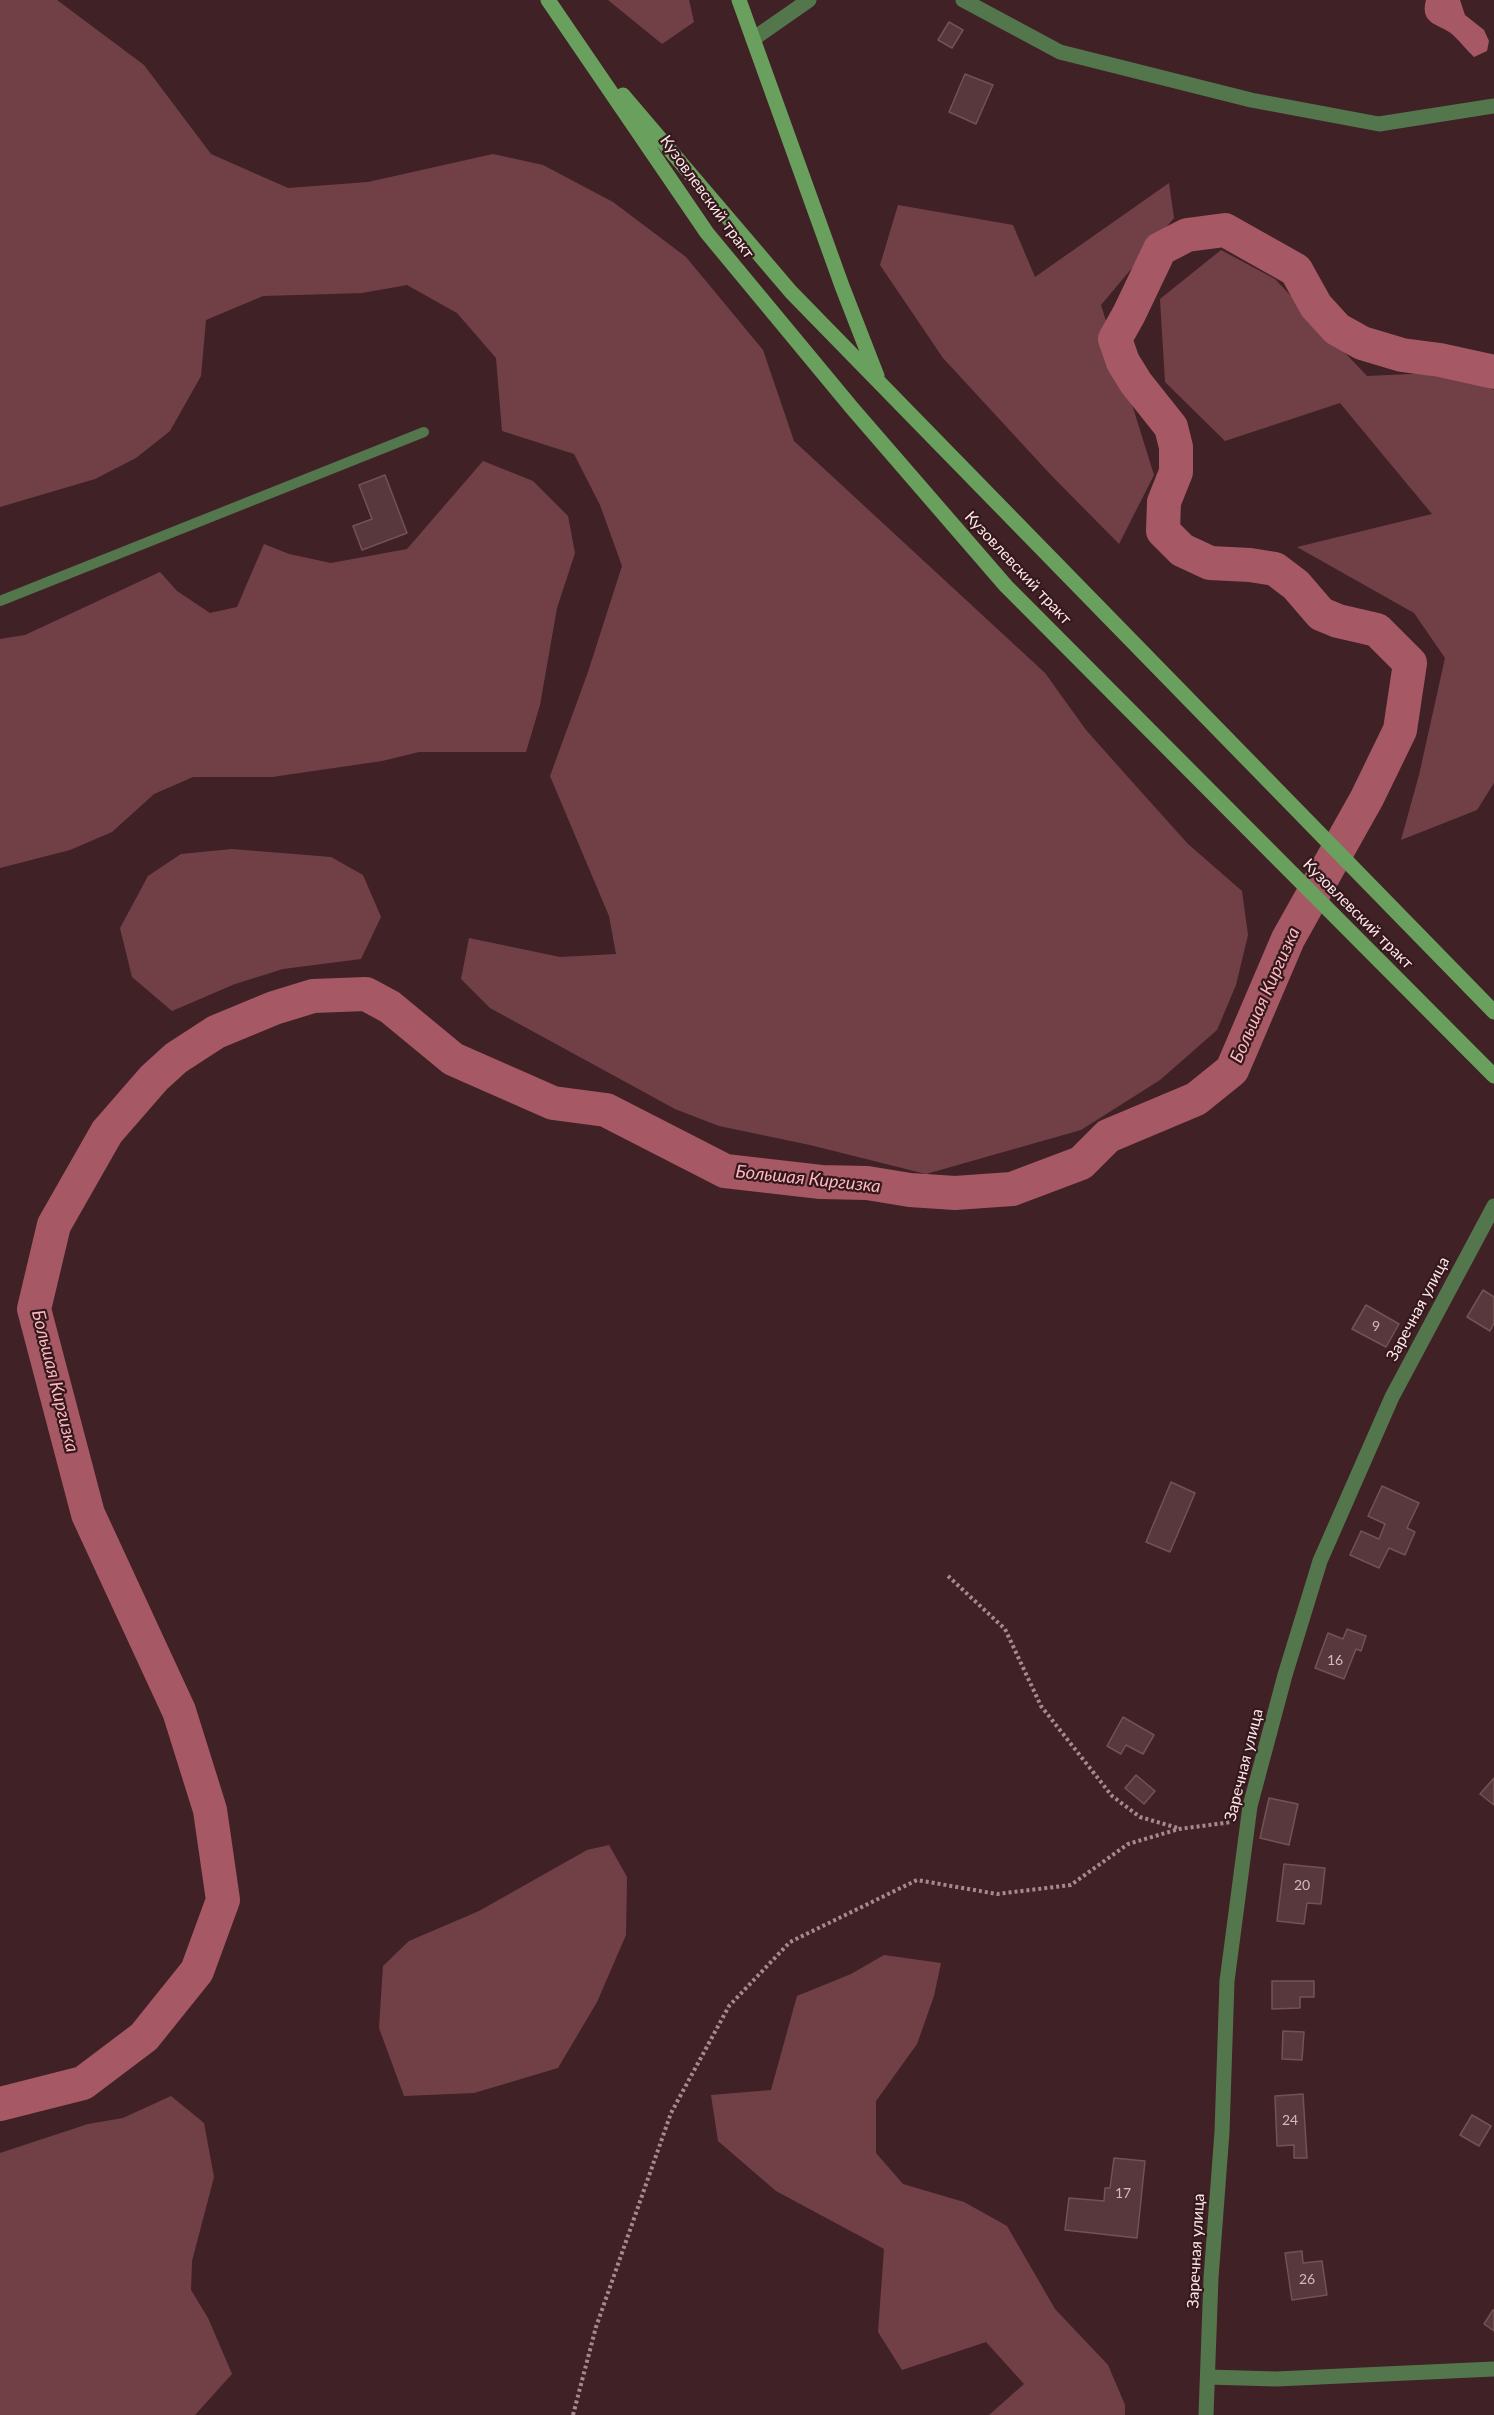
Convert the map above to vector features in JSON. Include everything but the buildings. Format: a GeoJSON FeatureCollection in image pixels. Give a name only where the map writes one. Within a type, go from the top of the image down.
{"type":"FeatureCollection","features":[{"type":"Feature","properties":{"kind":"main road","name":"Кузовлевский тракт"},"geometry":{"type":"LineString","coordinates":[[548,0],[707,233],[859,417],[1006,586],[1494,1076]]}},
{"type":"Feature","properties":{"kind":"main road","name":"Кузовлевский тракт"},"geometry":{"type":"LineString","coordinates":[[740,0],[842,286],[880,384]]}},
{"type":"Feature","properties":{"kind":"main road","name":"Кузовлевский тракт"},"geometry":{"type":"LineString","coordinates":[[572,36],[791,292],[1494,1012]]}},
{"type":"Feature","properties":{"kind":"street"},"geometry":{"type":"LineString","coordinates":[[753,39],[808,0]]}},
{"type":"Feature","properties":{"kind":"street"},"geometry":{"type":"LineString","coordinates":[[963,0],[1060,52],[1251,100],[1379,124],[1494,106]]}},
{"type":"Feature","properties":{"kind":"street","name":"Заречная улица"},"geometry":{"type":"LineString","coordinates":[[1206,2415],[1211,2278],[1222,2132],[1227,1981],[1250,1806],[1285,1675],[1320,1560],[1392,1397],[1494,1206]]}},
{"type":"Feature","properties":{"kind":"street"},"geometry":{"type":"LineString","coordinates":[[1208,2377],[1276,2379],[1494,2369]]}},
{"type":"Feature","properties":{"kind":"lane"},"geometry":{"type":"LineString","coordinates":[[0,600],[424,432]]}},
{"type":"Feature","properties":{"kind":"path"},"geometry":{"type":"LineString","coordinates":[[948,1576],[1005,1629],[1041,1706],[1112,1796],[1140,1816],[1179,1828]]}},
{"type":"Feature","properties":{"kind":"path"},"geometry":{"type":"LineString","coordinates":[[573,2415],[596,2327],[671,2113],[729,2006],[790,1942],[917,1880],[997,1894],[1071,1885],[1128,1844],[1179,1828],[1248,1820]]}},
{"type":"Feature","properties":{"kind":"shaded area"},"geometry":{"type":"Polygon","coordinates":[[[0,0],[57,0],[144,65],[211,154],[288,188],[368,182],[493,154],[543,165],[613,202],[686,257],[763,350],[794,441],[1045,673],[1086,730],[1188,844],[1242,891],[1248,935],[1236,985],[1217,1030],[1160,1080],[1081,1130],[926,1174],[810,1145],[719,1126],[675,1109],[490,1008],[461,979],[469,938],[560,957],[616,954],[609,916],[550,776],[588,672],[622,566],[600,505],[574,454],[502,431],[496,358],[457,313],[407,285],[362,293],[263,296],[206,320],[201,376],[170,431],[136,458],[95,479],[0,507],[0,0]]]}},
{"type":"Feature","properties":{"kind":"shaded area"},"geometry":{"type":"Polygon","coordinates":[[[608,0],[689,0],[694,22],[662,44],[608,0]]]}},
{"type":"Feature","properties":{"kind":"shaded area"},"geometry":{"type":"Polygon","coordinates":[[[1426,0],[1460,0],[1465,15],[1484,30],[1489,41],[1487,51],[1474,57],[1453,35],[1429,20],[1425,9],[1426,0]]]}},
{"type":"Feature","properties":{"kind":"shaded area"},"geometry":{"type":"Polygon","coordinates":[[[1169,183],[1174,218],[1101,305],[1154,475],[1119,544],[1050,474],[943,358],[880,265],[898,205],[1013,225],[1035,277],[1169,183]]]}},
{"type":"Feature","properties":{"kind":"shaded area"},"geometry":{"type":"Polygon","coordinates":[[[1221,250],[1275,279],[1367,376],[1455,372],[1494,390],[1494,783],[1477,810],[1401,840],[1419,775],[1445,658],[1414,613],[1297,547],[1432,514],[1340,403],[1225,441],[1165,382],[1160,299],[1221,250]]]}},
{"type":"Feature","properties":{"kind":"shaded area"},"geometry":{"type":"Polygon","coordinates":[[[483,461],[533,481],[568,516],[575,553],[557,608],[540,705],[526,752],[419,752],[382,761],[272,777],[193,777],[154,794],[112,832],[70,850],[0,868],[0,639],[25,635],[160,572],[177,591],[210,613],[237,607],[264,544],[289,554],[331,563],[407,549],[483,461]]]}},
{"type":"Feature","properties":{"kind":"shaded area"},"geometry":{"type":"Polygon","coordinates":[[[232,849],[331,857],[363,875],[381,917],[361,959],[283,969],[235,984],[172,1011],[132,977],[120,928],[148,876],[181,854],[232,849]]]}},
{"type":"Feature","properties":{"kind":"shaded area"},"geometry":{"type":"Polygon","coordinates":[[[609,1845],[627,1877],[626,1935],[597,2002],[558,2068],[474,2093],[404,2096],[379,2028],[383,1966],[409,1941],[479,1911],[587,1850],[609,1845]]]}},
{"type":"Feature","properties":{"kind":"shaded area"},"geometry":{"type":"Polygon","coordinates":[[[884,1955],[941,1963],[934,1996],[917,2044],[876,2101],[876,2153],[903,2184],[964,2202],[1007,2226],[1055,2309],[1108,2365],[1125,2405],[1125,2415],[989,2415],[1024,2384],[986,2342],[902,2370],[878,2332],[884,2249],[776,2191],[718,2141],[711,2095],[771,2090],[797,1996],[851,1974],[884,1955]]]}},
{"type":"Feature","properties":{"kind":"shaded area"},"geometry":{"type":"Polygon","coordinates":[[[171,2096],[204,2123],[214,2177],[192,2261],[191,2290],[208,2318],[232,2374],[195,2415],[0,2415],[0,2153],[88,2124],[123,2118],[171,2096]]]}},
{"type":"Feature","properties":{"kind":"waterway","name":"Большая Киргизка"},"geometry":{"type":"LineString","coordinates":[[0,2104],[83,2083],[144,2037],[197,1971],[223,1900],[210,1810],[179,1711],[88,1514],[34,1309],[54,1225],[107,1132],[154,1078],[176,1058],[216,1032],[274,1008],[313,996],[366,994],[390,1007],[453,1059],[553,1103],[606,1110],[725,1171],[821,1182],[867,1183],[910,1190],[955,1193],[1012,1189],[1081,1163],[1108,1136],[1196,1099],[1232,1070],[1288,939],[1367,798],[1400,730],[1410,663],[1377,630],[1338,621],[1321,614],[1296,585],[1275,569],[1210,563],[1182,550],[1163,531],[1164,502],[1176,472],[1176,447],[1171,427],[1136,383],[1123,362],[1115,339],[1160,249],[1187,235],[1225,230],[1296,270],[1316,306],[1337,329],[1362,343],[1402,355],[1440,360],[1494,372]]}}]}
